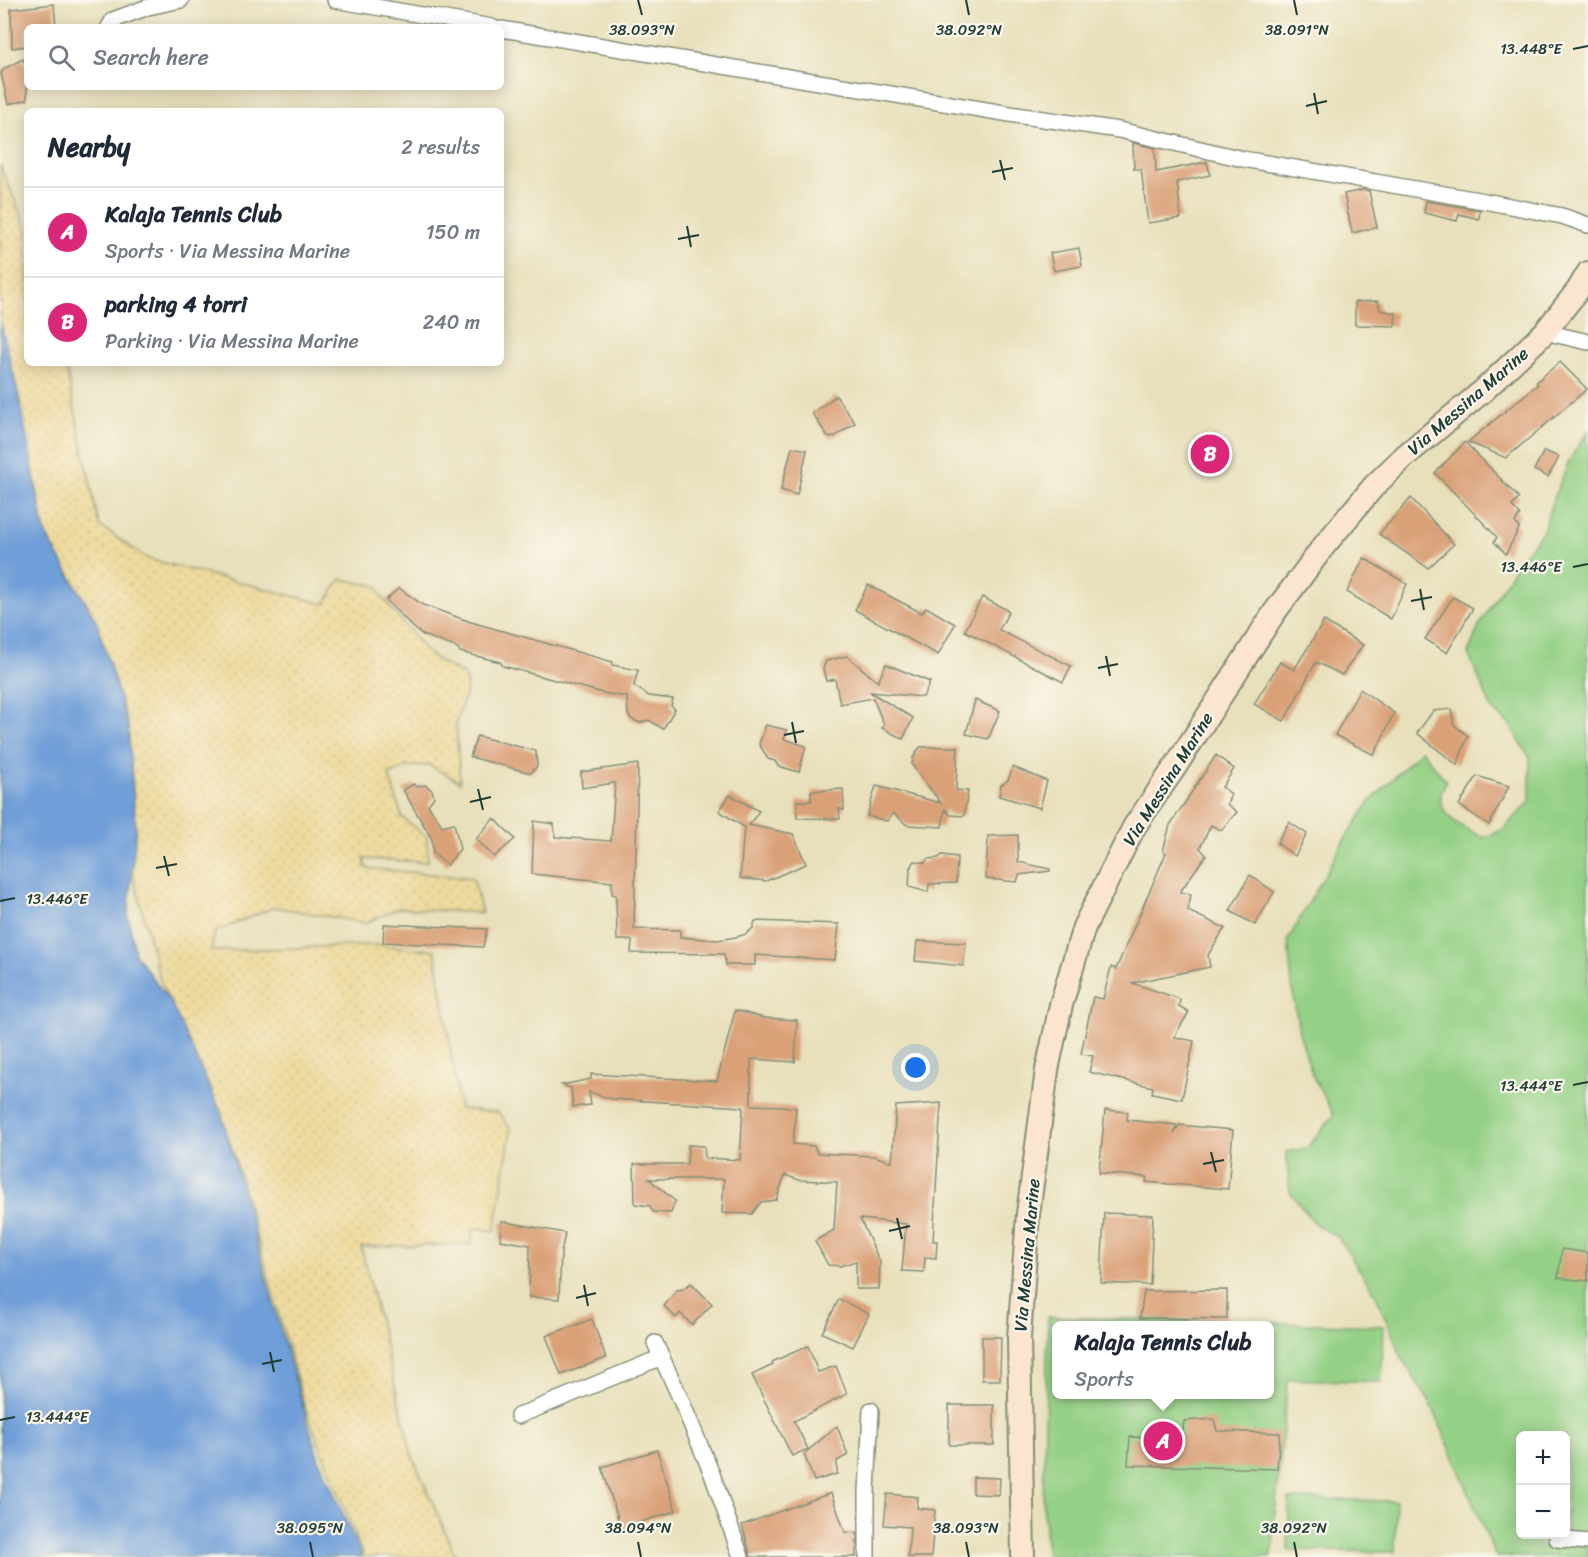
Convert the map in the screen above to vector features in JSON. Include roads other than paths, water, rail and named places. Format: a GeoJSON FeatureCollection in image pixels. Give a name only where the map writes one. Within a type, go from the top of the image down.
{"type":"FeatureCollection","features":[{"type":"Feature","properties":{"kind":"main road","name":"Via Messina Marine"},"geometry":{"type":"LineString","coordinates":[[1023,1557],[1019,1338],[1028,1214],[1047,1070],[1061,1005],[1084,927],[1134,827],[1274,613],[1323,547],[1374,486],[1406,454],[1484,390],[1545,332],[1588,276]]}},
{"type":"Feature","properties":{"kind":"street"},"geometry":{"type":"LineString","coordinates":[[111,24],[113,20],[148,7],[181,0]]}},
{"type":"Feature","properties":{"kind":"street"},"geometry":{"type":"LineString","coordinates":[[335,0],[475,24]]}},
{"type":"Feature","properties":{"kind":"street"},"geometry":{"type":"LineString","coordinates":[[504,29],[1119,130],[1243,159],[1484,201],[1562,216],[1588,225]]}},
{"type":"Feature","properties":{"kind":"street"},"geometry":{"type":"LineString","coordinates":[[1545,332],[1588,342]]}},
{"type":"Feature","properties":{"kind":"street"},"geometry":{"type":"LineString","coordinates":[[655,1343],[712,1474],[741,1557]]}},
{"type":"Feature","properties":{"kind":"street"},"geometry":{"type":"LineString","coordinates":[[518,1416],[662,1357]]}},
{"type":"Feature","properties":{"kind":"street"},"geometry":{"type":"LineString","coordinates":[[867,1557],[871,1410]]}},
{"type":"Feature","properties":{"kind":"street"},"geometry":{"type":"LineString","coordinates":[[1557,1539],[1588,1542]]}},
{"type":"Feature","properties":{"kind":"water"},"geometry":{"type":"Polygon","coordinates":[[[0,321],[19,397],[45,533],[96,620],[128,726],[136,829],[128,916],[135,954],[171,1003],[221,1112],[281,1332],[319,1460],[362,1557],[0,1557],[0,321]]]}},
{"type":"Feature","properties":{"kind":"place","name":"parking 4 torri"},"geometry":{"type":"Point","coordinates":[1210,454]}},
{"type":"Feature","properties":{"kind":"place","name":"Kalaja Tennis Club"},"geometry":{"type":"Point","coordinates":[1163,1441]}}]}
